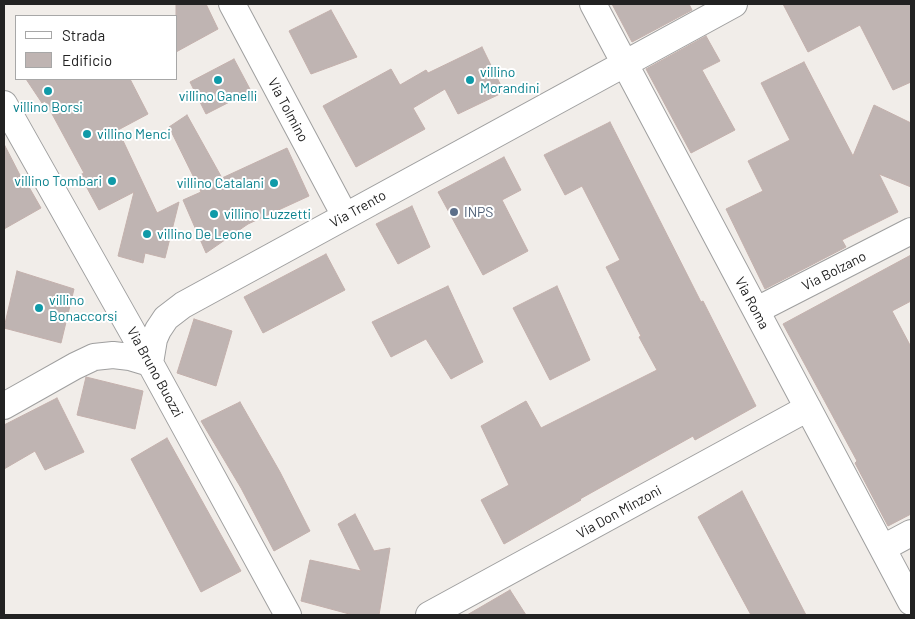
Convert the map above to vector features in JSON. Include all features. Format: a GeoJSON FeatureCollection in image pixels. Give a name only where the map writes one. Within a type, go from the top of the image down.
{"type":"FeatureCollection","features":[{"type":"Feature","properties":{"kind":"street","name":"Via Tolmino"},"geometry":{"type":"LineString","coordinates":[[232,4],[345,216]]}},
{"type":"Feature","properties":{"kind":"street","name":"Via Roma"},"geometry":{"type":"LineString","coordinates":[[593,4],[911,602]]}},
{"type":"Feature","properties":{"kind":"street","name":"Via Trento"},"geometry":{"type":"LineString","coordinates":[[150,363],[154,339],[166,318],[183,305],[734,4]]}},
{"type":"Feature","properties":{"kind":"street","name":"Via Bruno Buozzi"},"geometry":{"type":"LineString","coordinates":[[4,104],[150,363],[288,615]]}},
{"type":"Feature","properties":{"kind":"street","name":"Via Bolzano"},"geometry":{"type":"LineString","coordinates":[[756,310],[911,232]]}},
{"type":"Feature","properties":{"kind":"street"},"geometry":{"type":"LineString","coordinates":[[4,406],[94,357],[113,355],[130,357],[150,363]]}},
{"type":"Feature","properties":{"kind":"street","name":"Via Don Minzoni"},"geometry":{"type":"LineString","coordinates":[[429,615],[808,408]]}},
{"type":"Feature","properties":{"kind":"street"},"geometry":{"type":"LineString","coordinates":[[883,548],[911,533]]}},
{"type":"Feature","properties":{"kind":"building"},"geometry":{"type":"Polygon","coordinates":[[[176,4],[206,4],[218,29],[178,51],[178,15],[176,15],[176,4]]]}},
{"type":"Feature","properties":{"kind":"building"},"geometry":{"type":"Polygon","coordinates":[[[612,4],[689,4],[692,10],[632,42],[612,4]]]}},
{"type":"Feature","properties":{"kind":"building"},"geometry":{"type":"Polygon","coordinates":[[[783,4],[911,4],[911,82],[893,90],[860,25],[808,52],[783,4]]]}},
{"type":"Feature","properties":{"kind":"building"},"geometry":{"type":"Polygon","coordinates":[[[331,10],[357,57],[311,74],[289,31],[331,10]]]}},
{"type":"Feature","properties":{"kind":"building"},"geometry":{"type":"Polygon","coordinates":[[[706,36],[720,61],[702,70],[735,130],[691,153],[646,69],[706,36]]]}},
{"type":"Feature","properties":{"kind":"building"},"geometry":{"type":"Polygon","coordinates":[[[482,47],[504,92],[458,114],[445,89],[413,108],[425,129],[356,167],[323,106],[391,69],[400,85],[426,70],[428,73],[482,47]]]}},
{"type":"Feature","properties":{"kind":"building","name":"villino Ganelli"},"geometry":{"type":"Polygon","coordinates":[[[234,59],[251,91],[206,114],[190,82],[234,59]]]}},
{"type":"Feature","properties":{"kind":"building"},"geometry":{"type":"Polygon","coordinates":[[[804,62],[853,156],[874,105],[911,123],[911,187],[879,174],[898,212],[842,240],[846,247],[765,289],[726,209],[763,191],[748,161],[790,140],[761,83],[804,62]]]}},
{"type":"Feature","properties":{"kind":"building"},"geometry":{"type":"Polygon","coordinates":[[[27,80],[131,80],[148,114],[118,130],[157,213],[179,202],[165,258],[145,253],[143,263],[118,256],[134,192],[99,210],[80,175],[84,173],[45,101],[42,103],[27,80]]]}},
{"type":"Feature","properties":{"kind":"building"},"geometry":{"type":"Polygon","coordinates":[[[187,115],[222,178],[287,148],[309,196],[248,224],[206,253],[183,200],[201,192],[169,127],[187,115]]]}},
{"type":"Feature","properties":{"kind":"building"},"geometry":{"type":"Polygon","coordinates":[[[610,122],[756,406],[695,440],[693,436],[504,544],[481,500],[509,485],[481,426],[526,401],[541,428],[657,370],[606,267],[620,260],[582,186],[565,195],[544,155],[610,122]]]}},
{"type":"Feature","properties":{"kind":"building"},"geometry":{"type":"Polygon","coordinates":[[[4,144],[23,181],[25,180],[41,208],[4,229],[4,144]]]}},
{"type":"Feature","properties":{"kind":"building","name":"INPS"},"geometry":{"type":"Polygon","coordinates":[[[504,157],[521,190],[502,200],[528,251],[483,275],[438,192],[504,157]]]}},
{"type":"Feature","properties":{"kind":"building"},"geometry":{"type":"Polygon","coordinates":[[[412,206],[430,247],[398,264],[376,224],[412,206]]]}},
{"type":"Feature","properties":{"kind":"building"},"geometry":{"type":"Polygon","coordinates":[[[326,254],[345,290],[263,333],[244,297],[326,254]]]}},
{"type":"Feature","properties":{"kind":"building"},"geometry":{"type":"Polygon","coordinates":[[[911,255],[911,301],[892,311],[911,347],[911,514],[888,526],[855,463],[857,461],[783,324],[911,255]]]}},
{"type":"Feature","properties":{"kind":"building","name":"villino Bonaccorsi"},"geometry":{"type":"Polygon","coordinates":[[[17,271],[74,289],[61,343],[4,328],[17,271]]]}},
{"type":"Feature","properties":{"kind":"building"},"geometry":{"type":"Polygon","coordinates":[[[448,286],[483,362],[451,379],[426,339],[391,357],[372,322],[448,286]]]}},
{"type":"Feature","properties":{"kind":"building"},"geometry":{"type":"Polygon","coordinates":[[[557,286],[590,360],[550,380],[513,308],[557,286]]]}},
{"type":"Feature","properties":{"kind":"building"},"geometry":{"type":"Polygon","coordinates":[[[194,319],[232,331],[216,386],[177,373],[194,319]]]}},
{"type":"Feature","properties":{"kind":"building"},"geometry":{"type":"Polygon","coordinates":[[[86,377],[143,391],[135,429],[77,415],[86,377]]]}},
{"type":"Feature","properties":{"kind":"building"},"geometry":{"type":"Polygon","coordinates":[[[57,398],[84,452],[45,470],[35,451],[4,469],[4,425],[57,398]]]}},
{"type":"Feature","properties":{"kind":"building"},"geometry":{"type":"Polygon","coordinates":[[[240,402],[280,472],[310,531],[274,551],[241,488],[201,421],[240,402]]]}},
{"type":"Feature","properties":{"kind":"building"},"geometry":{"type":"Polygon","coordinates":[[[167,438],[241,571],[201,592],[131,459],[167,438]]]}},
{"type":"Feature","properties":{"kind":"building"},"geometry":{"type":"Polygon","coordinates":[[[742,491],[806,615],[751,615],[698,517],[742,491]]]}},
{"type":"Feature","properties":{"kind":"building"},"geometry":{"type":"Polygon","coordinates":[[[355,514],[374,551],[390,548],[379,615],[353,615],[301,601],[310,560],[361,571],[338,524],[355,514]]]}},
{"type":"Feature","properties":{"kind":"building"},"geometry":{"type":"Polygon","coordinates":[[[510,590],[526,615],[467,615],[510,590]]]}},
{"type":"Feature","properties":{"kind":"place","name":"villino Ganelli"},"geometry":{"type":"Point","coordinates":[218,80]}},
{"type":"Feature","properties":{"kind":"place","name":"villino Morandini"},"geometry":{"type":"Point","coordinates":[470,80]}},
{"type":"Feature","properties":{"kind":"place","name":"villino Borsi"},"geometry":{"type":"Point","coordinates":[48,91]}},
{"type":"Feature","properties":{"kind":"place","name":"villino Menci"},"geometry":{"type":"Point","coordinates":[87,134]}},
{"type":"Feature","properties":{"kind":"place","name":"villino Tombari"},"geometry":{"type":"Point","coordinates":[112,181]}},
{"type":"Feature","properties":{"kind":"place","name":"villino Catalani"},"geometry":{"type":"Point","coordinates":[274,183]}},
{"type":"Feature","properties":{"kind":"place","name":"INPS"},"geometry":{"type":"Point","coordinates":[454,212]}},
{"type":"Feature","properties":{"kind":"place","name":"villino Luzzetti"},"geometry":{"type":"Point","coordinates":[214,214]}},
{"type":"Feature","properties":{"kind":"place","name":"villino De Leone"},"geometry":{"type":"Point","coordinates":[147,234]}},
{"type":"Feature","properties":{"kind":"place","name":"villino Bonaccorsi"},"geometry":{"type":"Point","coordinates":[39,308]}}]}
